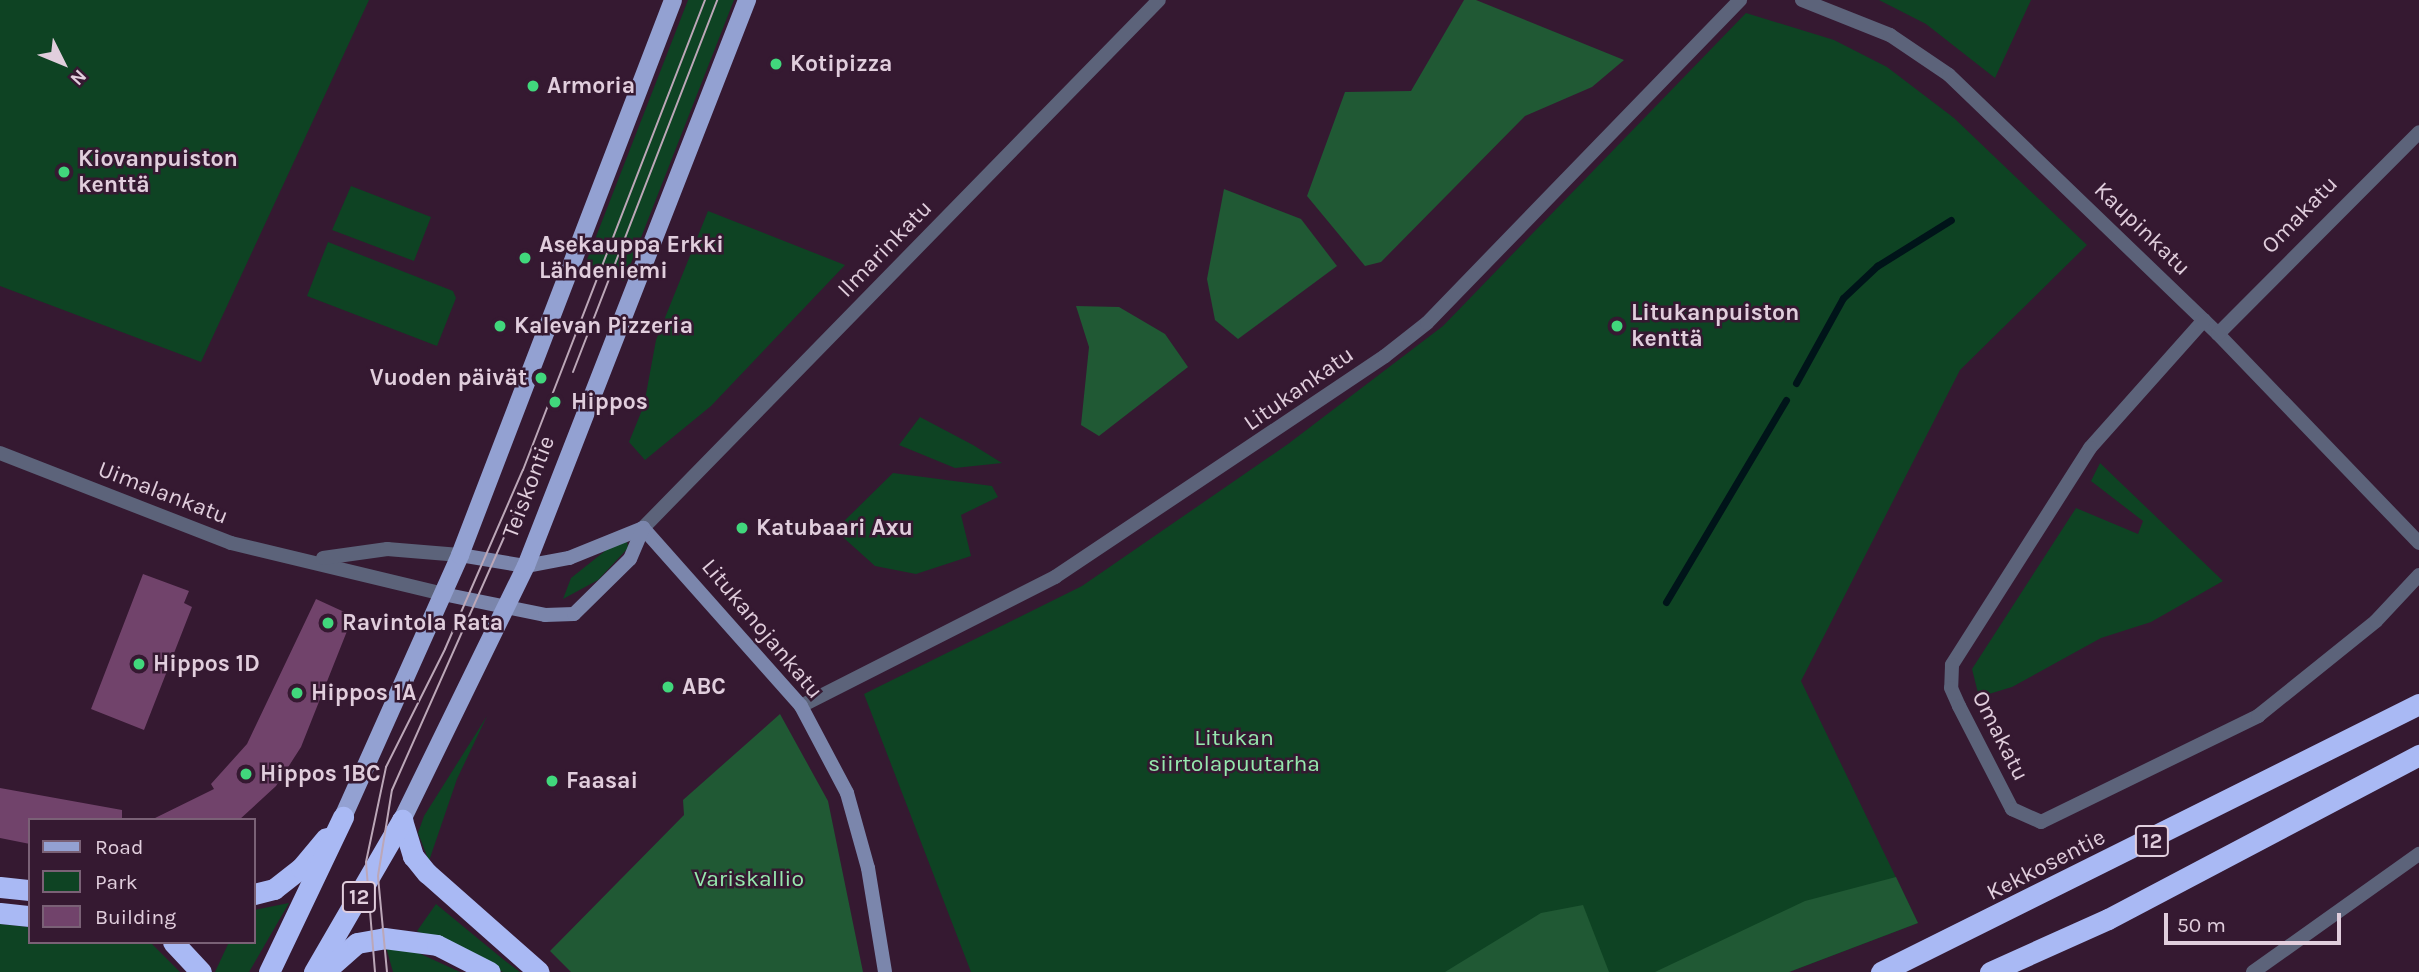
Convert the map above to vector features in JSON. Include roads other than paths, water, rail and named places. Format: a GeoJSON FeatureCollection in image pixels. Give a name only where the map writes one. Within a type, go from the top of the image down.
{"type":"FeatureCollection","features":[{"type":"Feature","properties":{"kind":"highway","name":"Kekkosentie"},"geometry":{"type":"LineString","coordinates":[[1881,972],[2419,704]]}},
{"type":"Feature","properties":{"kind":"highway","name":"12"},"geometry":{"type":"LineString","coordinates":[[1990,972],[2108,919],[2419,755]]}},
{"type":"Feature","properties":{"kind":"highway"},"geometry":{"type":"LineString","coordinates":[[256,894],[274,889],[301,868],[343,817]]}},
{"type":"Feature","properties":{"kind":"highway","name":"Teiskontie"},"geometry":{"type":"LineString","coordinates":[[268,972],[343,817]]}},
{"type":"Feature","properties":{"kind":"highway"},"geometry":{"type":"LineString","coordinates":[[401,820],[413,856],[427,873],[539,972]]}},
{"type":"Feature","properties":{"kind":"highway","name":"Teiskontie"},"geometry":{"type":"LineString","coordinates":[[314,972],[401,820]]}},
{"type":"Feature","properties":{"kind":"highway"},"geometry":{"type":"LineString","coordinates":[[0,887],[28,890]]}},
{"type":"Feature","properties":{"kind":"highway"},"geometry":{"type":"LineString","coordinates":[[0,913],[28,916]]}},
{"type":"Feature","properties":{"kind":"highway"},"geometry":{"type":"LineString","coordinates":[[324,972],[357,943],[384,938],[437,945],[490,972]]}},
{"type":"Feature","properties":{"kind":"highway"},"geometry":{"type":"LineString","coordinates":[[175,944],[201,972]]}},
{"type":"Feature","properties":{"kind":"main road","name":"Teiskontie"},"geometry":{"type":"LineString","coordinates":[[343,817],[460,555],[673,0]]}},
{"type":"Feature","properties":{"kind":"main road","name":"Teiskontie"},"geometry":{"type":"LineString","coordinates":[[401,820],[526,566],[747,0]]}},
{"type":"Feature","properties":{"kind":"street","name":"Ilmarinkatu"},"geometry":{"type":"LineString","coordinates":[[506,608],[574,614],[630,559],[643,528],[1159,0]]}},
{"type":"Feature","properties":{"kind":"street","name":"Litukankatu"},"geometry":{"type":"LineString","coordinates":[[802,706],[1055,577],[1131,531],[1427,323],[1740,0]]}},
{"type":"Feature","properties":{"kind":"street","name":"Kaupinkatu"},"geometry":{"type":"LineString","coordinates":[[1802,0],[1890,35],[1949,75],[2204,320],[2417,540]]}},
{"type":"Feature","properties":{"kind":"street","name":"Omakatu"},"geometry":{"type":"LineString","coordinates":[[2218,334],[2419,132]]}},
{"type":"Feature","properties":{"kind":"street","name":"Omakatu"},"geometry":{"type":"LineString","coordinates":[[2204,320],[2114,415],[1952,665],[1955,697],[2012,809],[2041,822],[2258,716],[2376,621],[2419,575]]}},
{"type":"Feature","properties":{"kind":"street","name":"Uimalankatu"},"geometry":{"type":"LineString","coordinates":[[0,453],[231,543],[315,559],[506,608]]}},
{"type":"Feature","properties":{"kind":"street","name":"Ilmarinkatu"},"geometry":{"type":"LineString","coordinates":[[526,566],[569,558],[643,528]]}},
{"type":"Feature","properties":{"kind":"street","name":"Litukanojankatu"},"geometry":{"type":"LineString","coordinates":[[643,528],[802,706],[847,793],[868,868],[885,972]]}},
{"type":"Feature","properties":{"kind":"street","name":"Uimalankatu"},"geometry":{"type":"LineString","coordinates":[[315,559],[387,549],[460,555],[526,566]]}},
{"type":"Feature","properties":{"kind":"street"},"geometry":{"type":"LineString","coordinates":[[2253,972],[2419,854]]}},
{"type":"Feature","properties":{"kind":"waterway"},"geometry":{"type":"LineString","coordinates":[[1796,383],[1843,298],[1877,266],[1951,220]]}},
{"type":"Feature","properties":{"kind":"waterway"},"geometry":{"type":"LineString","coordinates":[[1666,602],[1786,400]]}},
{"type":"Feature","properties":{"kind":"tram line"},"geometry":{"type":"LineString","coordinates":[[375,972],[366,862],[386,767],[445,649],[523,470],[705,0]]}},
{"type":"Feature","properties":{"kind":"tram line"},"geometry":{"type":"LineString","coordinates":[[573,372],[717,0]]}},
{"type":"Feature","properties":{"kind":"tram line"},"geometry":{"type":"LineString","coordinates":[[387,972],[378,876],[392,790],[538,460]]}},
{"type":"Feature","properties":{"kind":"place","name":"Kotipizza"},"geometry":{"type":"Point","coordinates":[776,64]}},
{"type":"Feature","properties":{"kind":"place","name":"Armoria"},"geometry":{"type":"Point","coordinates":[533,86]}},
{"type":"Feature","properties":{"kind":"place","name":"Kiovanpuiston kenttä"},"geometry":{"type":"Point","coordinates":[64,172]}},
{"type":"Feature","properties":{"kind":"place","name":"Asekauppa Erkki Lähdeniemi"},"geometry":{"type":"Point","coordinates":[525,258]}},
{"type":"Feature","properties":{"kind":"place","name":"Kalevan Pizzeria"},"geometry":{"type":"Point","coordinates":[500,326]}},
{"type":"Feature","properties":{"kind":"place","name":"Litukanpuiston kenttä"},"geometry":{"type":"Point","coordinates":[1617,326]}},
{"type":"Feature","properties":{"kind":"place","name":"Vuoden päivät"},"geometry":{"type":"Point","coordinates":[541,378]}},
{"type":"Feature","properties":{"kind":"place","name":"Hippos"},"geometry":{"type":"Point","coordinates":[555,402]}},
{"type":"Feature","properties":{"kind":"place","name":"Katubaari Axu"},"geometry":{"type":"Point","coordinates":[742,528]}},
{"type":"Feature","properties":{"kind":"place","name":"Ravintola Rata"},"geometry":{"type":"Point","coordinates":[328,623]}},
{"type":"Feature","properties":{"kind":"place","name":"Hippos 1D"},"geometry":{"type":"Point","coordinates":[139,664]}},
{"type":"Feature","properties":{"kind":"place","name":"ABC"},"geometry":{"type":"Point","coordinates":[668,687]}},
{"type":"Feature","properties":{"kind":"place","name":"Hippos 1A"},"geometry":{"type":"Point","coordinates":[297,693]}},
{"type":"Feature","properties":{"kind":"place","name":"Hippos 1BC"},"geometry":{"type":"Point","coordinates":[246,774]}},
{"type":"Feature","properties":{"kind":"place","name":"Faasai"},"geometry":{"type":"Point","coordinates":[552,781]}},
{"type":"Feature","properties":{"kind":"park label","name":"Litukan siirtolapuutarha"},"geometry":{"type":"Point","coordinates":[1234,751]}},
{"type":"Feature","properties":{"kind":"park label","name":"Variskallio"},"geometry":{"type":"Point","coordinates":[749,879]}}]}
